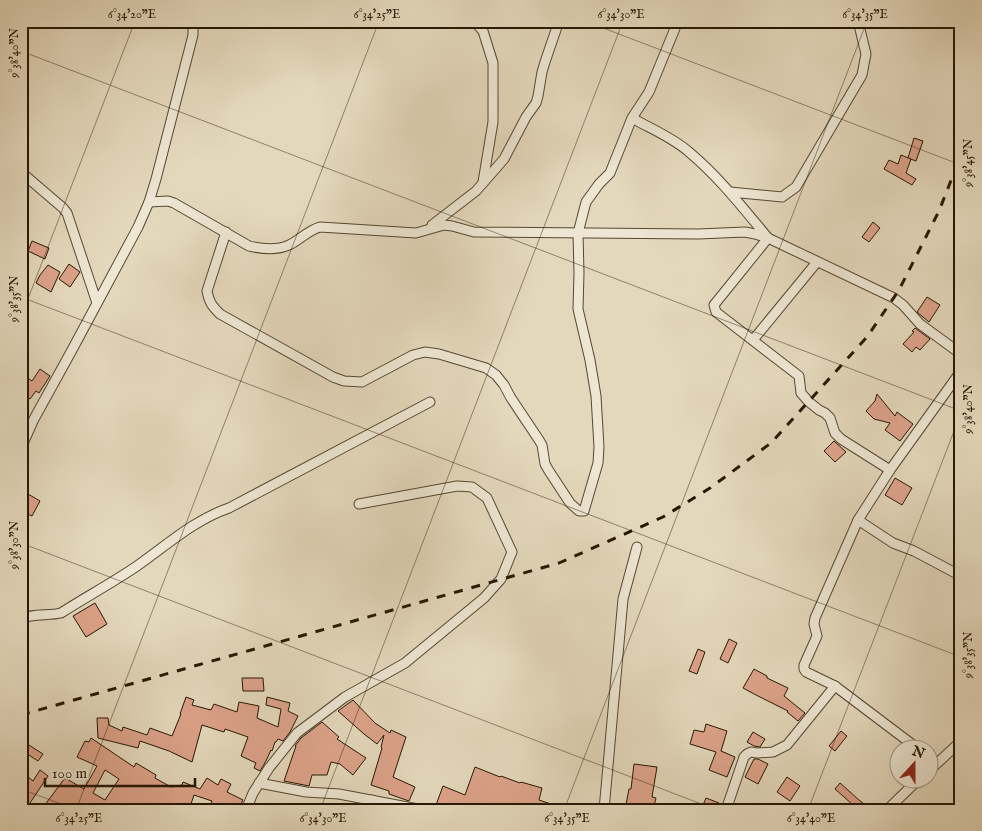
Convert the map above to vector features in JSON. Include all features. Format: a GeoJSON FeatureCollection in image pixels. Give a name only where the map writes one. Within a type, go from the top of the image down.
{"type":"FeatureCollection","features":[{"type":"Feature","properties":{"kind":"street"},"geometry":{"type":"LineString","coordinates":[[21,448],[34,419],[138,227],[149,202],[193,34],[193,21]]}},
{"type":"Feature","properties":{"kind":"street"},"geometry":{"type":"LineString","coordinates":[[474,21],[483,31],[493,63],[493,122],[483,182]]}},
{"type":"Feature","properties":{"kind":"street"},"geometry":{"type":"LineString","coordinates":[[426,230],[476,190],[504,159],[526,117],[536,104],[544,62],[559,21]]}},
{"type":"Feature","properties":{"kind":"street"},"geometry":{"type":"LineString","coordinates":[[226,232],[208,291],[212,307],[220,314],[333,377],[344,381],[362,382],[413,355],[425,352],[439,354],[486,368],[496,375],[504,385],[539,440],[542,445],[545,464],[570,503],[579,511],[584,511],[598,463],[599,447],[596,396],[578,309],[578,233],[586,202],[610,173],[632,118],[649,92],[678,21]]}},
{"type":"Feature","properties":{"kind":"street"},"geometry":{"type":"LineString","coordinates":[[730,192],[782,197],[796,187],[862,75],[866,54],[858,21]]}},
{"type":"Feature","properties":{"kind":"street"},"geometry":{"type":"LineString","coordinates":[[632,118],[666,136],[688,151],[720,181],[768,238]]}},
{"type":"Feature","properties":{"kind":"street"},"geometry":{"type":"LineString","coordinates":[[21,172],[67,213],[97,303]]}},
{"type":"Feature","properties":{"kind":"street"},"geometry":{"type":"LineString","coordinates":[[149,202],[168,201],[174,203],[249,246],[262,249],[276,249],[288,245],[312,229],[320,227],[416,233],[444,224],[474,232],[698,234],[745,232],[768,238],[894,298],[920,324],[961,354]]}},
{"type":"Feature","properties":{"kind":"street"},"geometry":{"type":"LineString","coordinates":[[768,238],[714,306],[716,312],[799,376],[801,393],[809,402],[830,418],[835,433],[841,439],[890,470]]}},
{"type":"Feature","properties":{"kind":"street"},"geometry":{"type":"LineString","coordinates":[[753,340],[817,262]]}},
{"type":"Feature","properties":{"kind":"street"},"geometry":{"type":"LineString","coordinates":[[904,738],[835,686],[806,672],[804,665],[817,636],[814,624],[815,618],[858,520],[890,470],[961,371]]}},
{"type":"Feature","properties":{"kind":"street"},"geometry":{"type":"LineString","coordinates":[[21,619],[25,616],[61,613],[136,566],[200,521],[214,513],[229,508],[430,402]]}},
{"type":"Feature","properties":{"kind":"street"},"geometry":{"type":"LineString","coordinates":[[246,810],[253,794],[269,768],[296,733],[345,697],[405,663],[484,598],[501,579],[512,552],[487,498],[472,487],[457,486],[360,504]]}},
{"type":"Feature","properties":{"kind":"street"},"geometry":{"type":"LineString","coordinates":[[858,520],[893,542],[961,576]]}},
{"type":"Feature","properties":{"kind":"street"},"geometry":{"type":"LineString","coordinates":[[604,810],[623,599],[637,547]]}},
{"type":"Feature","properties":{"kind":"street"},"geometry":{"type":"LineString","coordinates":[[726,810],[744,757],[751,752],[773,752],[787,745],[835,686]]}},
{"type":"Feature","properties":{"kind":"street"},"geometry":{"type":"LineString","coordinates":[[940,758],[961,741]]}},
{"type":"Feature","properties":{"kind":"street"},"geometry":{"type":"LineString","coordinates":[[260,783],[306,792],[339,794],[422,810]]}},
{"type":"Feature","properties":{"kind":"street"},"geometry":{"type":"LineString","coordinates":[[887,810],[910,788]]}},
{"type":"Feature","properties":{"kind":"street"},"geometry":{"type":"LineString","coordinates":[[368,810],[372,800]]}},
{"type":"Feature","properties":{"kind":"building"},"geometry":{"type":"Polygon","coordinates":[[[914,138],[923,141],[916,161],[908,158],[914,138]]]}},
{"type":"Feature","properties":{"kind":"building"},"geometry":{"type":"Polygon","coordinates":[[[901,155],[911,159],[906,173],[916,179],[912,185],[884,169],[889,160],[898,164],[901,155]]]}},
{"type":"Feature","properties":{"kind":"building"},"geometry":{"type":"Polygon","coordinates":[[[873,222],[880,228],[869,242],[862,237],[873,222]]]}},
{"type":"Feature","properties":{"kind":"building"},"geometry":{"type":"Polygon","coordinates":[[[32,241],[49,248],[45,259],[28,251],[32,241]]]}},
{"type":"Feature","properties":{"kind":"building"},"geometry":{"type":"Polygon","coordinates":[[[69,264],[80,272],[70,287],[59,279],[69,264]]]}},
{"type":"Feature","properties":{"kind":"building"},"geometry":{"type":"Polygon","coordinates":[[[48,265],[60,272],[51,292],[36,283],[48,265]]]}},
{"type":"Feature","properties":{"kind":"building"},"geometry":{"type":"Polygon","coordinates":[[[927,297],[940,305],[929,322],[917,312],[927,297]]]}},
{"type":"Feature","properties":{"kind":"building"},"geometry":{"type":"Polygon","coordinates":[[[915,328],[930,339],[920,350],[916,347],[912,352],[903,344],[914,332],[912,331],[915,328]]]}},
{"type":"Feature","properties":{"kind":"building"},"geometry":{"type":"Polygon","coordinates":[[[40,369],[50,376],[39,393],[36,391],[30,399],[21,393],[21,374],[32,381],[40,369]]]}},
{"type":"Feature","properties":{"kind":"building"},"geometry":{"type":"Polygon","coordinates":[[[877,394],[895,416],[897,412],[913,424],[900,441],[885,430],[890,423],[874,419],[866,411],[875,401],[877,394]]]}},
{"type":"Feature","properties":{"kind":"building"},"geometry":{"type":"Polygon","coordinates":[[[834,441],[846,452],[835,462],[824,451],[834,441]]]}},
{"type":"Feature","properties":{"kind":"building"},"geometry":{"type":"Polygon","coordinates":[[[895,478],[912,488],[902,505],[885,495],[895,478]]]}},
{"type":"Feature","properties":{"kind":"building"},"geometry":{"type":"Polygon","coordinates":[[[21,490],[40,501],[32,516],[21,511],[21,490]]]}},
{"type":"Feature","properties":{"kind":"building"},"geometry":{"type":"Polygon","coordinates":[[[95,603],[107,624],[86,637],[73,616],[95,603]]]}},
{"type":"Feature","properties":{"kind":"building"},"geometry":{"type":"Polygon","coordinates":[[[729,639],[737,643],[728,663],[720,659],[729,639]]]}},
{"type":"Feature","properties":{"kind":"building"},"geometry":{"type":"Polygon","coordinates":[[[698,649],[705,652],[697,674],[689,671],[698,649]]]}},
{"type":"Feature","properties":{"kind":"building"},"geometry":{"type":"Polygon","coordinates":[[[754,669],[767,676],[767,678],[788,688],[784,696],[805,713],[798,721],[788,711],[743,688],[754,669]]]}},
{"type":"Feature","properties":{"kind":"building"},"geometry":{"type":"Polygon","coordinates":[[[242,678],[263,678],[264,691],[243,691],[242,678]]]}},
{"type":"Feature","properties":{"kind":"building"},"geometry":{"type":"Polygon","coordinates":[[[186,697],[194,700],[192,705],[211,710],[214,704],[237,712],[239,702],[259,706],[257,718],[278,727],[281,709],[266,705],[267,697],[290,703],[288,711],[298,716],[283,741],[278,739],[275,742],[260,771],[254,768],[256,763],[241,756],[248,737],[225,729],[224,732],[202,725],[192,762],[169,751],[140,741],[138,748],[98,738],[97,718],[108,718],[109,725],[122,731],[123,727],[147,735],[150,728],[172,736],[186,697]]]}},
{"type":"Feature","properties":{"kind":"building"},"geometry":{"type":"Polygon","coordinates":[[[353,700],[375,723],[390,733],[391,730],[406,737],[393,777],[415,787],[409,801],[371,785],[384,735],[377,744],[338,711],[353,700]]]}},
{"type":"Feature","properties":{"kind":"building"},"geometry":{"type":"Polygon","coordinates":[[[322,722],[339,737],[337,739],[366,758],[353,775],[340,764],[331,762],[327,775],[312,775],[309,786],[284,781],[295,746],[301,738],[322,722]]]}},
{"type":"Feature","properties":{"kind":"building"},"geometry":{"type":"Polygon","coordinates":[[[706,724],[727,731],[721,751],[735,757],[727,777],[709,770],[716,752],[690,744],[694,730],[704,732],[706,724]]]}},
{"type":"Feature","properties":{"kind":"building"},"geometry":{"type":"Polygon","coordinates":[[[841,731],[847,736],[835,751],[829,746],[841,731]]]}},
{"type":"Feature","properties":{"kind":"building"},"geometry":{"type":"Polygon","coordinates":[[[753,732],[765,739],[760,747],[747,742],[753,732]]]}},
{"type":"Feature","properties":{"kind":"building"},"geometry":{"type":"Polygon","coordinates":[[[91,738],[134,767],[136,763],[156,775],[155,778],[171,787],[182,785],[183,782],[200,789],[207,778],[218,785],[221,779],[231,784],[227,792],[243,800],[238,810],[222,810],[210,805],[212,801],[194,795],[189,810],[41,810],[65,778],[84,789],[97,766],[77,757],[85,741],[89,742],[91,738]],[[105,770],[93,793],[105,800],[119,779],[105,770]]]}},
{"type":"Feature","properties":{"kind":"building"},"geometry":{"type":"Polygon","coordinates":[[[21,740],[43,754],[38,761],[21,750],[21,740]]]}},
{"type":"Feature","properties":{"kind":"building"},"geometry":{"type":"Polygon","coordinates":[[[754,759],[768,764],[758,784],[745,777],[754,759]]]}},
{"type":"Feature","properties":{"kind":"building"},"geometry":{"type":"Polygon","coordinates":[[[634,764],[657,767],[652,797],[656,798],[653,810],[625,810],[629,789],[631,789],[634,764]]]}},
{"type":"Feature","properties":{"kind":"building"},"geometry":{"type":"Polygon","coordinates":[[[475,767],[500,777],[542,788],[539,800],[563,808],[563,810],[455,810],[436,805],[443,786],[465,795],[475,767]]]}},
{"type":"Feature","properties":{"kind":"building"},"geometry":{"type":"Polygon","coordinates":[[[40,770],[48,776],[28,806],[21,799],[21,771],[33,781],[40,770]]]}},
{"type":"Feature","properties":{"kind":"building"},"geometry":{"type":"Polygon","coordinates":[[[787,777],[800,786],[790,801],[777,792],[787,777]]]}},
{"type":"Feature","properties":{"kind":"building"},"geometry":{"type":"Polygon","coordinates":[[[840,783],[872,810],[849,810],[853,805],[835,789],[840,783]]]}},
{"type":"Feature","properties":{"kind":"building"},"geometry":{"type":"Polygon","coordinates":[[[706,798],[719,803],[716,810],[701,810],[706,798]]]}},
{"type":"Feature","properties":{"kind":"railway"},"geometry":{"type":"LineString","coordinates":[[21,715],[559,563],[663,517],[710,488],[771,443],[867,337],[899,290],[939,211],[961,155]]}}]}
